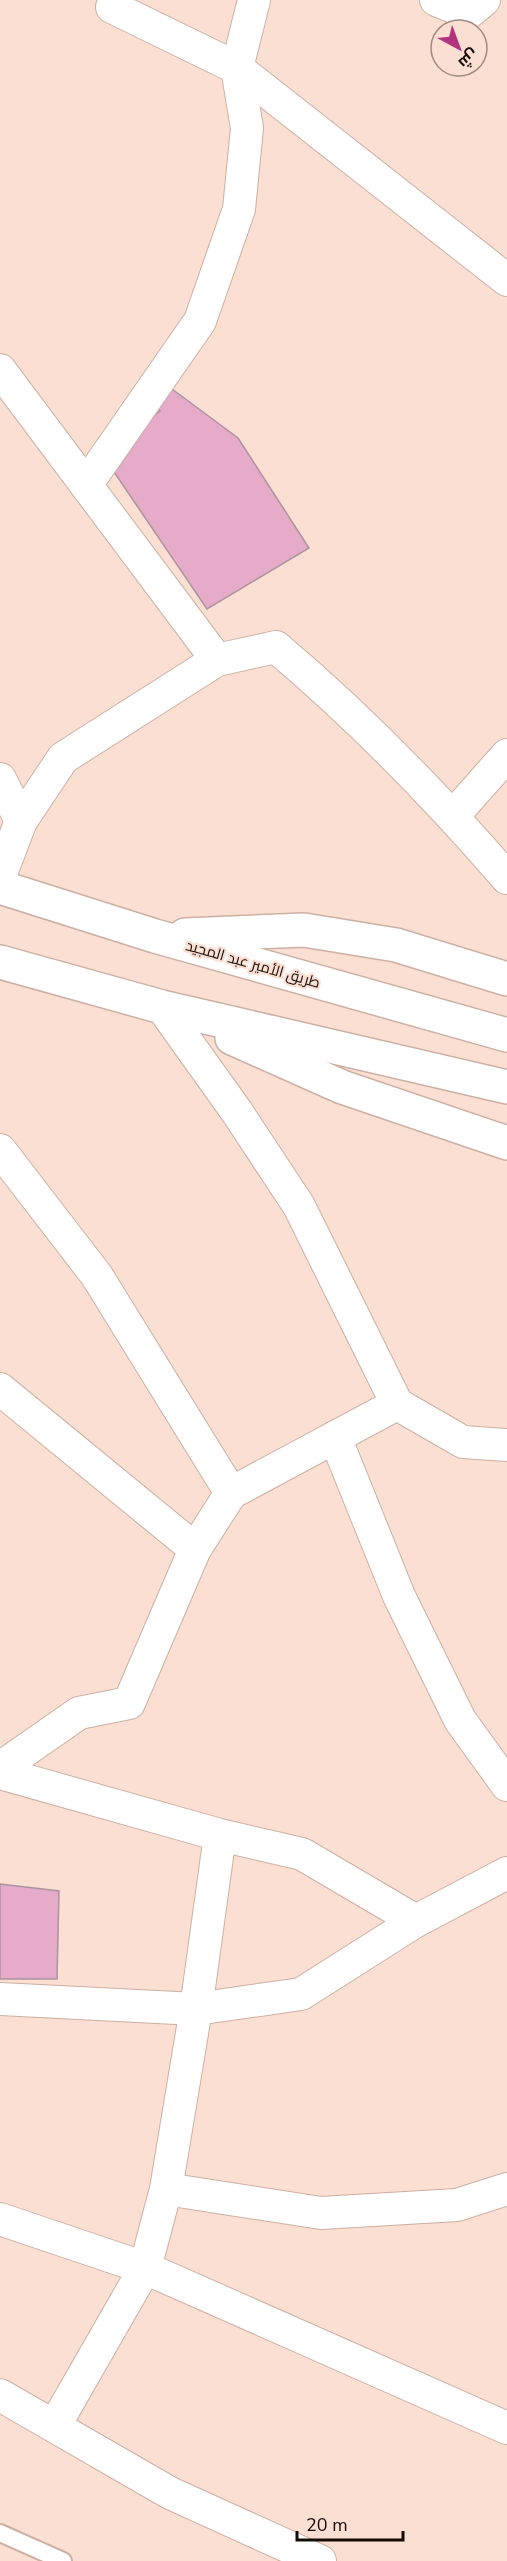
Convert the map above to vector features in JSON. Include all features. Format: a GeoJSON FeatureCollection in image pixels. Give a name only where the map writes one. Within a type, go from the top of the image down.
{"type":"FeatureCollection","features":[{"type":"Feature","properties":{"kind":"main road","name":"طريق الأمير عبد المجيد"},"geometry":{"type":"LineString","coordinates":[[0,887],[156,936],[507,1035]]}},
{"type":"Feature","properties":{"kind":"main road"},"geometry":{"type":"LineString","coordinates":[[156,936],[304,930],[396,945],[507,980]]}},
{"type":"Feature","properties":{"kind":"main road"},"geometry":{"type":"LineString","coordinates":[[0,962],[162,1007],[507,1087]]}},
{"type":"Feature","properties":{"kind":"main road"},"geometry":{"type":"LineString","coordinates":[[162,1007],[342,1087],[507,1143]]}},
{"type":"Feature","properties":{"kind":"street"},"geometry":{"type":"LineString","coordinates":[[86,485],[200,321],[239,209],[247,128],[237,68],[254,0]]}},
{"type":"Feature","properties":{"kind":"street"},"geometry":{"type":"LineString","coordinates":[[436,0],[468,13],[484,0]]}},
{"type":"Feature","properties":{"kind":"street"},"geometry":{"type":"LineString","coordinates":[[112,7],[237,68],[507,280]]}},
{"type":"Feature","properties":{"kind":"street"},"geometry":{"type":"LineString","coordinates":[[0,370],[217,660]]}},
{"type":"Feature","properties":{"kind":"street"},"geometry":{"type":"LineString","coordinates":[[0,876],[21,821],[63,758],[217,660],[276,647],[314,679],[453,816],[507,878]]}},
{"type":"Feature","properties":{"kind":"street"},"geometry":{"type":"LineString","coordinates":[[453,816],[507,755]]}},
{"type":"Feature","properties":{"kind":"street"},"geometry":{"type":"LineString","coordinates":[[0,779],[21,821]]}},
{"type":"Feature","properties":{"kind":"street"},"geometry":{"type":"LineString","coordinates":[[162,1007],[237,1112],[299,1206],[397,1404],[463,1443],[507,1445]]}},
{"type":"Feature","properties":{"kind":"street"},"geometry":{"type":"LineString","coordinates":[[0,1150],[97,1276],[231,1492]]}},
{"type":"Feature","properties":{"kind":"street"},"geometry":{"type":"LineString","coordinates":[[0,1389],[195,1549]]}},
{"type":"Feature","properties":{"kind":"street"},"geometry":{"type":"LineString","coordinates":[[0,1768],[79,1713],[129,1703],[195,1549],[231,1492],[397,1404]]}},
{"type":"Feature","properties":{"kind":"street"},"geometry":{"type":"LineString","coordinates":[[335,1437],[399,1596],[460,1720],[507,1785]]}},
{"type":"Feature","properties":{"kind":"street"},"geometry":{"type":"LineString","coordinates":[[0,1773],[220,1835],[302,1854],[416,1921]]}},
{"type":"Feature","properties":{"kind":"street"},"geometry":{"type":"LineString","coordinates":[[55,2425],[145,2268],[166,2189],[196,2009],[220,1835]]}},
{"type":"Feature","properties":{"kind":"street"},"geometry":{"type":"LineString","coordinates":[[0,1999],[196,2009],[301,1994],[416,1921],[507,1873]]}},
{"type":"Feature","properties":{"kind":"street"},"geometry":{"type":"LineString","coordinates":[[166,2189],[321,2213],[457,2205],[507,2189]]}},
{"type":"Feature","properties":{"kind":"street"},"geometry":{"type":"LineString","coordinates":[[0,2220],[145,2268],[507,2428]]}},
{"type":"Feature","properties":{"kind":"street"},"geometry":{"type":"LineString","coordinates":[[0,2395],[170,2493],[320,2561]]}},
{"type":"Feature","properties":{"kind":"lane"},"geometry":{"type":"LineString","coordinates":[[0,2533],[63,2561]]}},
{"type":"Feature","properties":{"kind":"building"},"geometry":{"type":"Polygon","coordinates":[[[172,389],[238,438],[309,548],[207,609],[112,469],[137,427],[160,411],[154,402],[172,389]]]}},
{"type":"Feature","properties":{"kind":"building"},"geometry":{"type":"Polygon","coordinates":[[[0,1884],[59,1891],[57,1979],[0,1979],[0,1884]]]}}]}
